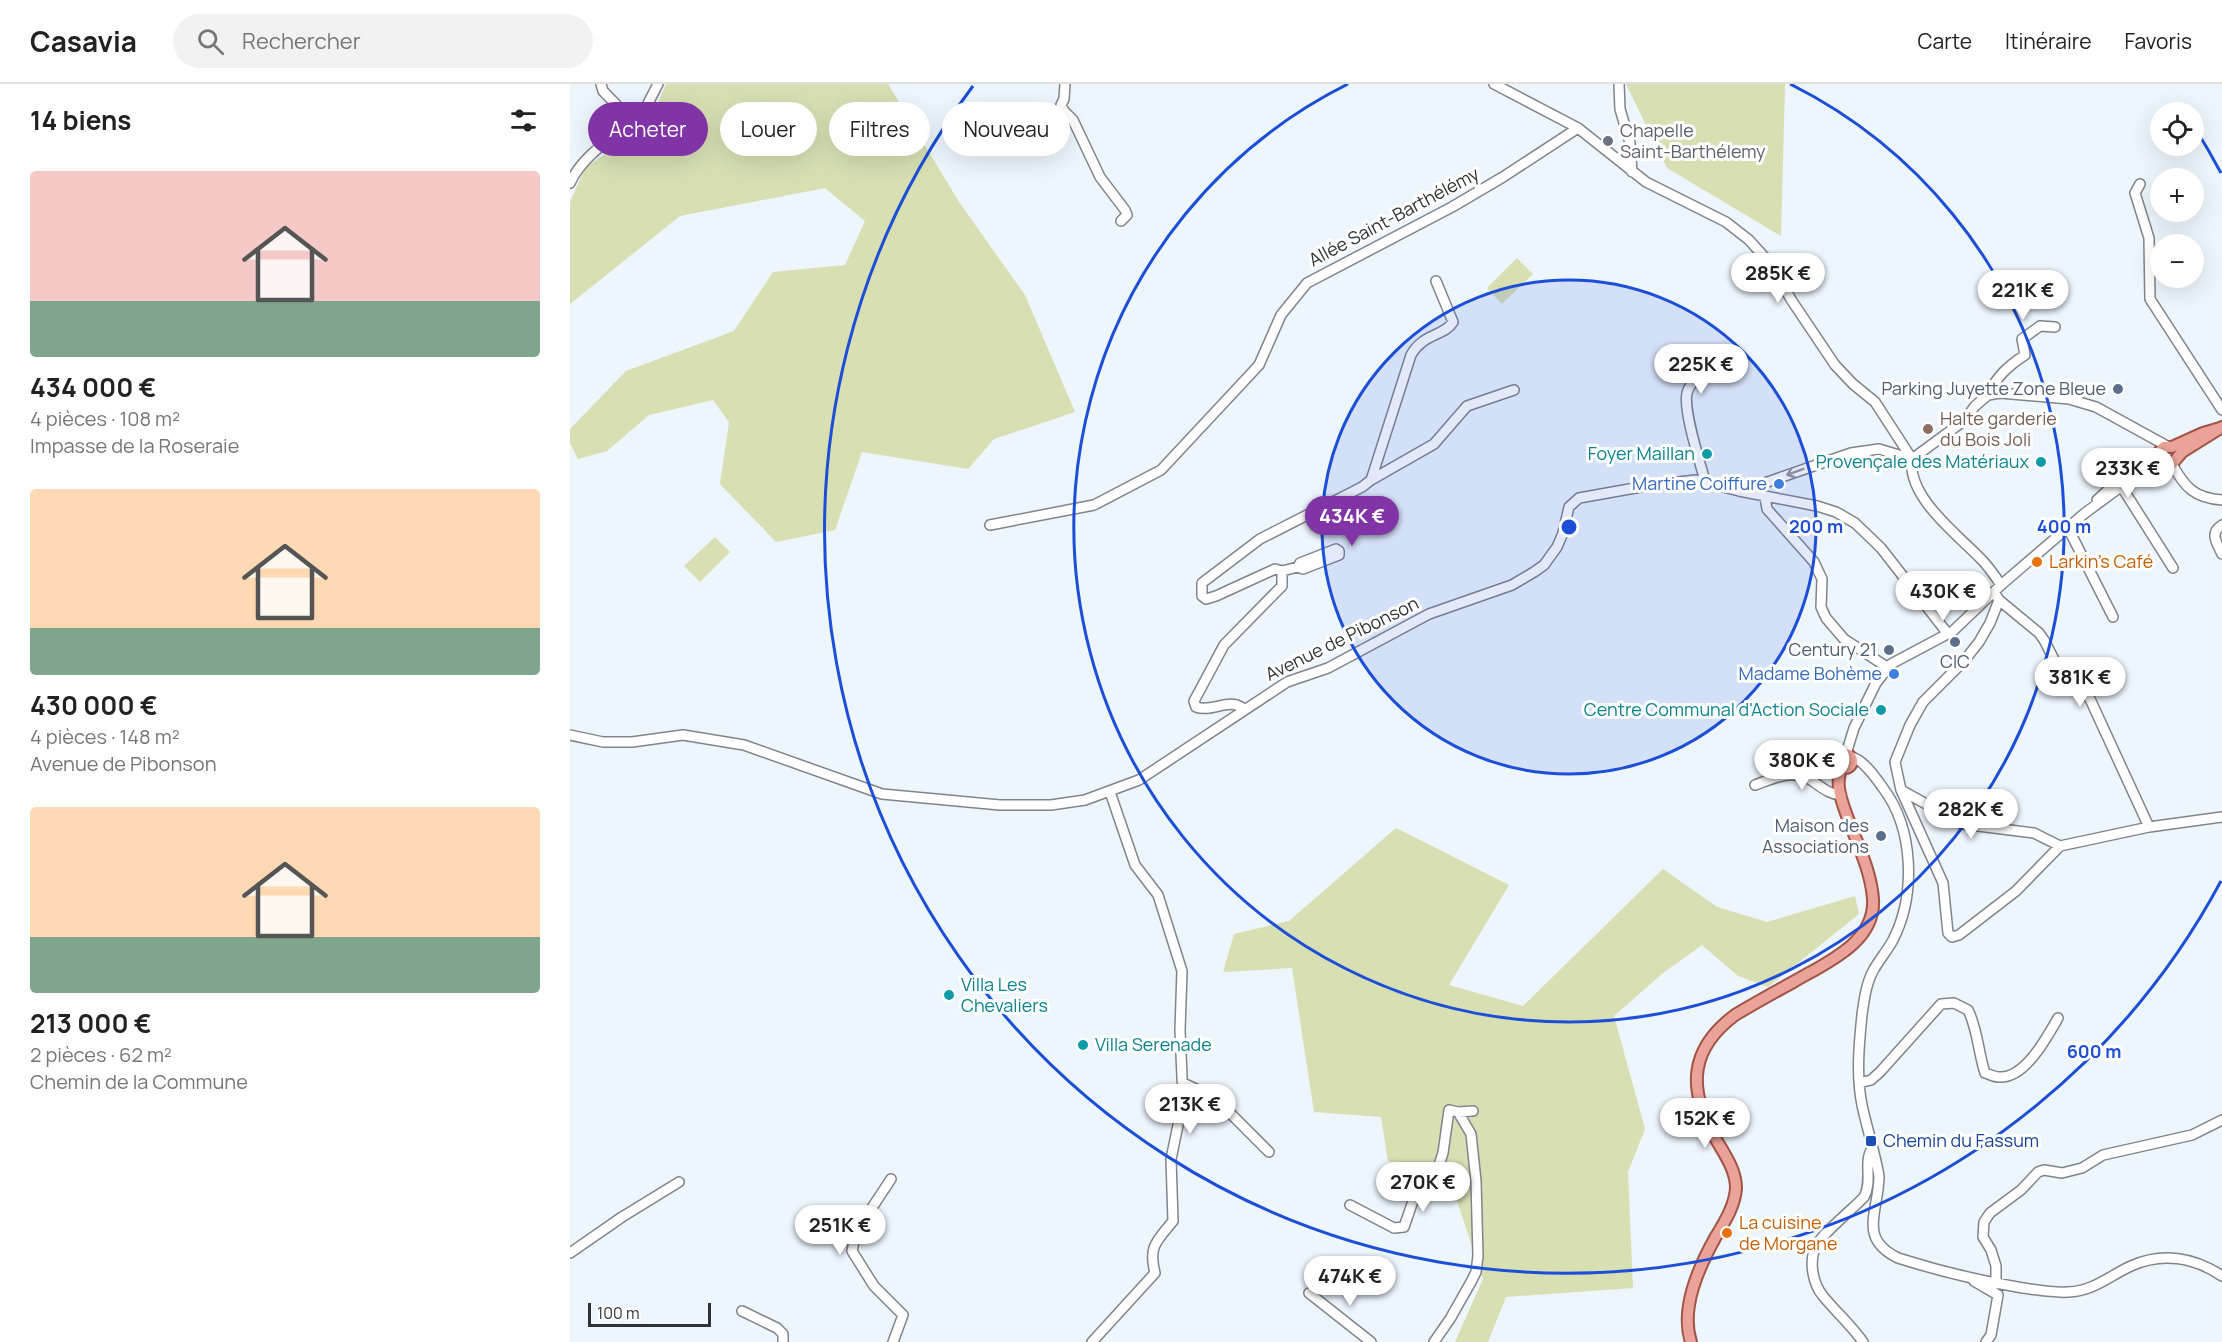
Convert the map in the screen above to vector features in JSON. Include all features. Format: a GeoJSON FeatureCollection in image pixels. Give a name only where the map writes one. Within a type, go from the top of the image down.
{"type":"FeatureCollection","features":[{"type":"Feature","properties":{"kind":"main road"},"geometry":{"type":"LineString","coordinates":[[2167,455],[2221,428]]}},
{"type":"Feature","properties":{"kind":"main road"},"geometry":{"type":"LineString","coordinates":[[1691,1342],[1688,1313],[1698,1273],[1707,1252],[1729,1214],[1736,1189],[1735,1177],[1728,1160],[1712,1132],[1697,1096],[1698,1065],[1710,1038],[1721,1026],[1840,955],[1859,936],[1871,917],[1873,901],[1870,881],[1841,795],[1838,777],[1847,761]]}},
{"type":"Feature","properties":{"kind":"street"},"geometry":{"type":"LineString","coordinates":[[601,84],[603,91],[614,102]]}},
{"type":"Feature","properties":{"kind":"street"},"geometry":{"type":"LineString","coordinates":[[649,102],[658,84]]}},
{"type":"Feature","properties":{"kind":"street"},"geometry":{"type":"LineString","coordinates":[[1065,84],[1064,99],[1061,105],[1073,120],[1100,177],[1125,210],[1127,215],[1121,221]]}},
{"type":"Feature","properties":{"kind":"street"},"geometry":{"type":"LineString","coordinates":[[1494,84],[1578,128],[1646,182],[1726,222],[1749,240],[1769,262],[1835,365],[1875,402],[1912,459],[1910,470],[1914,481],[1936,516],[1983,561],[2001,585]]}},
{"type":"Feature","properties":{"kind":"street"},"geometry":{"type":"LineString","coordinates":[[1619,84],[1620,109],[1630,143],[1632,172]]}},
{"type":"Feature","properties":{"kind":"street","name":"Allée Saint-Barthélémy"},"geometry":{"type":"LineString","coordinates":[[990,525],[1094,505],[1161,470],[1259,366],[1281,315],[1307,283],[1452,207],[1578,128]]}},
{"type":"Feature","properties":{"kind":"street"},"geometry":{"type":"LineString","coordinates":[[570,183],[576,169],[589,156]]}},
{"type":"Feature","properties":{"kind":"street"},"geometry":{"type":"LineString","coordinates":[[2140,184],[2135,194],[2149,238],[2150,299],[2222,410]]}},
{"type":"Feature","properties":{"kind":"street"},"geometry":{"type":"LineString","coordinates":[[1371,480],[1416,345],[1450,327],[1453,322],[1436,281]]}},
{"type":"Feature","properties":{"kind":"street"},"geometry":{"type":"LineString","coordinates":[[1912,459],[1965,420],[1975,406],[1988,395],[1995,381],[2007,366],[2025,355],[2022,339],[2040,326],[2055,327]]}},
{"type":"Feature","properties":{"kind":"street"},"geometry":{"type":"LineString","coordinates":[[1701,374],[1692,382],[1687,394],[1689,418],[1704,481]]}},
{"type":"Feature","properties":{"kind":"street"},"geometry":{"type":"LineString","coordinates":[[1298,567],[1282,571],[1275,569],[1216,596],[1202,597],[1202,583],[1260,539],[1362,487],[1434,444],[1467,406],[1514,390]]}},
{"type":"Feature","properties":{"kind":"street"},"geometry":{"type":"LineString","coordinates":[[1988,395],[2000,393],[2069,399],[2096,407],[2147,434],[2167,455],[2189,489],[2197,495],[2222,500]]}},
{"type":"Feature","properties":{"kind":"street"},"geometry":{"type":"LineString","coordinates":[[1722,486],[1729,482],[1756,486],[1851,453],[1879,449],[1912,459]]}},
{"type":"Feature","properties":{"kind":"street"},"geometry":{"type":"LineString","coordinates":[[2167,455],[2152,468],[2119,484],[2001,585],[1964,622],[1948,634],[1887,667],[1876,683],[1854,728],[1847,761],[1869,771],[1886,791],[1898,818],[1908,852],[1908,875],[1898,929],[1871,973],[1866,990],[1862,1016],[1859,1083],[1862,1106],[1879,1176],[1872,1228],[1880,1246],[1888,1254],[1973,1279],[2065,1293],[2083,1291],[2097,1286],[2131,1266],[2159,1258],[2174,1257],[2200,1264],[2222,1276]]}},
{"type":"Feature","properties":{"kind":"street","name":"Avenue de Pibonson"},"geometry":{"type":"LineString","coordinates":[[570,735],[603,742],[632,742],[683,735],[744,745],[882,794],[1000,805],[1051,805],[1085,800],[1139,780],[1287,682],[1328,668],[1429,614],[1512,585],[1534,572],[1544,565],[1557,547],[1569,507],[1579,498],[1652,485],[1704,481],[1765,497],[1817,506],[1836,512],[1855,523],[1881,548],[1948,634]]}},
{"type":"Feature","properties":{"kind":"street"},"geometry":{"type":"LineString","coordinates":[[2119,484],[2173,568]]}},
{"type":"Feature","properties":{"kind":"street"},"geometry":{"type":"LineString","coordinates":[[1765,497],[1767,509],[1814,562],[1822,579],[1821,607],[1826,618],[1844,639],[1887,667]]}},
{"type":"Feature","properties":{"kind":"street"},"geometry":{"type":"LineString","coordinates":[[2222,525],[2215,531],[2214,538],[2222,554]]}},
{"type":"Feature","properties":{"kind":"street"},"geometry":{"type":"LineString","coordinates":[[2068,528],[2113,617]]}},
{"type":"Feature","properties":{"kind":"street"},"geometry":{"type":"LineString","coordinates":[[1245,710],[1239,704],[1233,703],[1202,709],[1196,707],[1194,701],[1224,645],[1282,586],[1282,571]]}},
{"type":"Feature","properties":{"kind":"street"},"geometry":{"type":"LineString","coordinates":[[1994,592],[1999,600],[2039,633],[2059,669],[2090,699],[2149,827]]}},
{"type":"Feature","properties":{"kind":"street"},"geometry":{"type":"LineString","coordinates":[[1999,600],[1979,642],[1964,661],[1923,702],[1912,721],[1895,762],[1901,790],[1943,883],[1948,933],[1952,937],[1959,935],[2016,891],[2060,846],[2149,827],[2222,817]]}},
{"type":"Feature","properties":{"kind":"street"},"geometry":{"type":"LineString","coordinates":[[1755,785],[1783,775],[1806,777],[1830,794],[1841,795]]}},
{"type":"Feature","properties":{"kind":"street"},"geometry":{"type":"LineString","coordinates":[[1901,790],[1962,824],[2034,833],[2060,846]]}},
{"type":"Feature","properties":{"kind":"street"},"geometry":{"type":"LineString","coordinates":[[1092,1342],[1155,1273],[1151,1257],[1156,1242],[1173,1221],[1171,1159],[1183,1101],[1180,1030],[1182,971],[1158,895],[1135,866],[1110,792]]}},
{"type":"Feature","properties":{"kind":"street"},"geometry":{"type":"LineString","coordinates":[[1859,1083],[1871,1080],[1880,1072],[1941,1004],[1954,1003],[1968,1010],[1976,1026],[1980,1058],[1985,1073],[2001,1077],[2018,1070],[2040,1050],[2058,1018]]}},
{"type":"Feature","properties":{"kind":"street"},"geometry":{"type":"LineString","coordinates":[[1183,1083],[1214,1097],[1269,1152]]}},
{"type":"Feature","properties":{"kind":"street"},"geometry":{"type":"LineString","coordinates":[[1350,1205],[1394,1228],[1404,1227],[1414,1198],[1431,1189],[1443,1153],[1449,1110],[1473,1111]]}},
{"type":"Feature","properties":{"kind":"street"},"geometry":{"type":"LineString","coordinates":[[1434,1342],[1471,1282],[1476,1272],[1478,1256],[1476,1181],[1471,1134],[1458,1112]]}},
{"type":"Feature","properties":{"kind":"street"},"geometry":{"type":"LineString","coordinates":[[1996,1284],[1996,1266],[1991,1250],[1983,1237],[1984,1222],[1990,1213],[2021,1190],[2038,1172],[2044,1170],[2062,1173],[2077,1170],[2103,1155],[2192,1135],[2222,1119]]}},
{"type":"Feature","properties":{"kind":"street"},"geometry":{"type":"LineString","coordinates":[[1863,1342],[1822,1295],[1813,1279],[1813,1264],[1815,1248],[1821,1239],[1864,1197],[1868,1190],[1869,1155],[1872,1149]]}},
{"type":"Feature","properties":{"kind":"street"},"geometry":{"type":"LineString","coordinates":[[891,1179],[856,1232],[852,1251],[874,1286],[903,1315],[893,1342]]}},
{"type":"Feature","properties":{"kind":"street"},"geometry":{"type":"LineString","coordinates":[[570,1253],[679,1182]]}},
{"type":"Feature","properties":{"kind":"street"},"geometry":{"type":"LineString","coordinates":[[1973,1279],[1975,1284],[1998,1295],[1991,1335],[1986,1342]]}},
{"type":"Feature","properties":{"kind":"street"},"geometry":{"type":"LineString","coordinates":[[1309,1293],[1371,1342]]}},
{"type":"Feature","properties":{"kind":"street"},"geometry":{"type":"LineString","coordinates":[[742,1311],[777,1328],[783,1334],[783,1342]]}},
{"type":"Feature","properties":{"kind":"green space"},"geometry":{"type":"Polygon","coordinates":[[[666,84],[888,84],[899,102],[829,102],[829,156],[930,156],[930,154],[959,202],[1025,295],[1075,412],[994,439],[968,469],[862,452],[835,530],[776,542],[720,484],[729,422],[713,400],[649,415],[607,451],[578,459],[570,443],[570,429],[626,371],[734,331],[773,272],[845,265],[865,221],[825,188],[680,216],[570,304],[570,202],[585,168],[602,156],[708,156],[708,102],[658,102],[666,84]]]}},
{"type":"Feature","properties":{"kind":"green space"},"geometry":{"type":"Polygon","coordinates":[[[1626,84],[1785,84],[1781,236],[1667,168],[1626,84]]]}},
{"type":"Feature","properties":{"kind":"green space"},"geometry":{"type":"Polygon","coordinates":[[[1517,258],[1533,274],[1502,304],[1487,288],[1517,258]]]}},
{"type":"Feature","properties":{"kind":"green space"},"geometry":{"type":"Polygon","coordinates":[[[715,537],[730,552],[700,582],[684,566],[715,537]]]}},
{"type":"Feature","properties":{"kind":"green space"},"geometry":{"type":"Polygon","coordinates":[[[1396,828],[1509,885],[1449,985],[1523,1006],[1663,869],[1717,907],[1767,922],[1855,896],[1859,914],[1768,987],[1738,976],[1702,945],[1663,973],[1614,1016],[1645,1129],[1628,1172],[1633,1288],[1506,1297],[1488,1342],[1455,1342],[1483,1279],[1456,1198],[1388,1161],[1381,1117],[1314,1112],[1292,968],[1223,972],[1234,934],[1289,921],[1396,828]]]}},
{"type":"Feature","properties":{"kind":"place","name":"Chapelle Saint-Barthélemy"},"geometry":{"type":"Point","coordinates":[1608,141]}},
{"type":"Feature","properties":{"kind":"place","name":"Parking Juyette Zone Bleue"},"geometry":{"type":"Point","coordinates":[2118,389]}},
{"type":"Feature","properties":{"kind":"place","name":"Halte garderie du Bois Joli"},"geometry":{"type":"Point","coordinates":[1928,429]}},
{"type":"Feature","properties":{"kind":"place","name":"Foyer Maillan"},"geometry":{"type":"Point","coordinates":[1707,454]}},
{"type":"Feature","properties":{"kind":"place","name":"Provençale des Matériaux"},"geometry":{"type":"Point","coordinates":[2041,462]}},
{"type":"Feature","properties":{"kind":"place","name":"Martine Coiffure"},"geometry":{"type":"Point","coordinates":[1779,484]}},
{"type":"Feature","properties":{"kind":"place","name":"Larkin's Café"},"geometry":{"type":"Point","coordinates":[2037,562]}},
{"type":"Feature","properties":{"kind":"place","name":"CIC"},"geometry":{"type":"Point","coordinates":[1955,642]}},
{"type":"Feature","properties":{"kind":"place","name":"Century 21"},"geometry":{"type":"Point","coordinates":[1889,650]}},
{"type":"Feature","properties":{"kind":"place","name":"Madame Bohème"},"geometry":{"type":"Point","coordinates":[1894,674]}},
{"type":"Feature","properties":{"kind":"place","name":"Centre Communal d'Action Sociale"},"geometry":{"type":"Point","coordinates":[1881,710]}},
{"type":"Feature","properties":{"kind":"place","name":"Maison des Associations"},"geometry":{"type":"Point","coordinates":[1881,836]}},
{"type":"Feature","properties":{"kind":"place","name":"Villa Les Chevaliers"},"geometry":{"type":"Point","coordinates":[949,995]}},
{"type":"Feature","properties":{"kind":"place","name":"Villa Serenade"},"geometry":{"type":"Point","coordinates":[1083,1045]}},
{"type":"Feature","properties":{"kind":"place","name":"Chemin du Fassum"},"geometry":{"type":"Point","coordinates":[1871,1141]}},
{"type":"Feature","properties":{"kind":"place","name":"La cuisine de Morgane"},"geometry":{"type":"Point","coordinates":[1727,1233]}}]}
